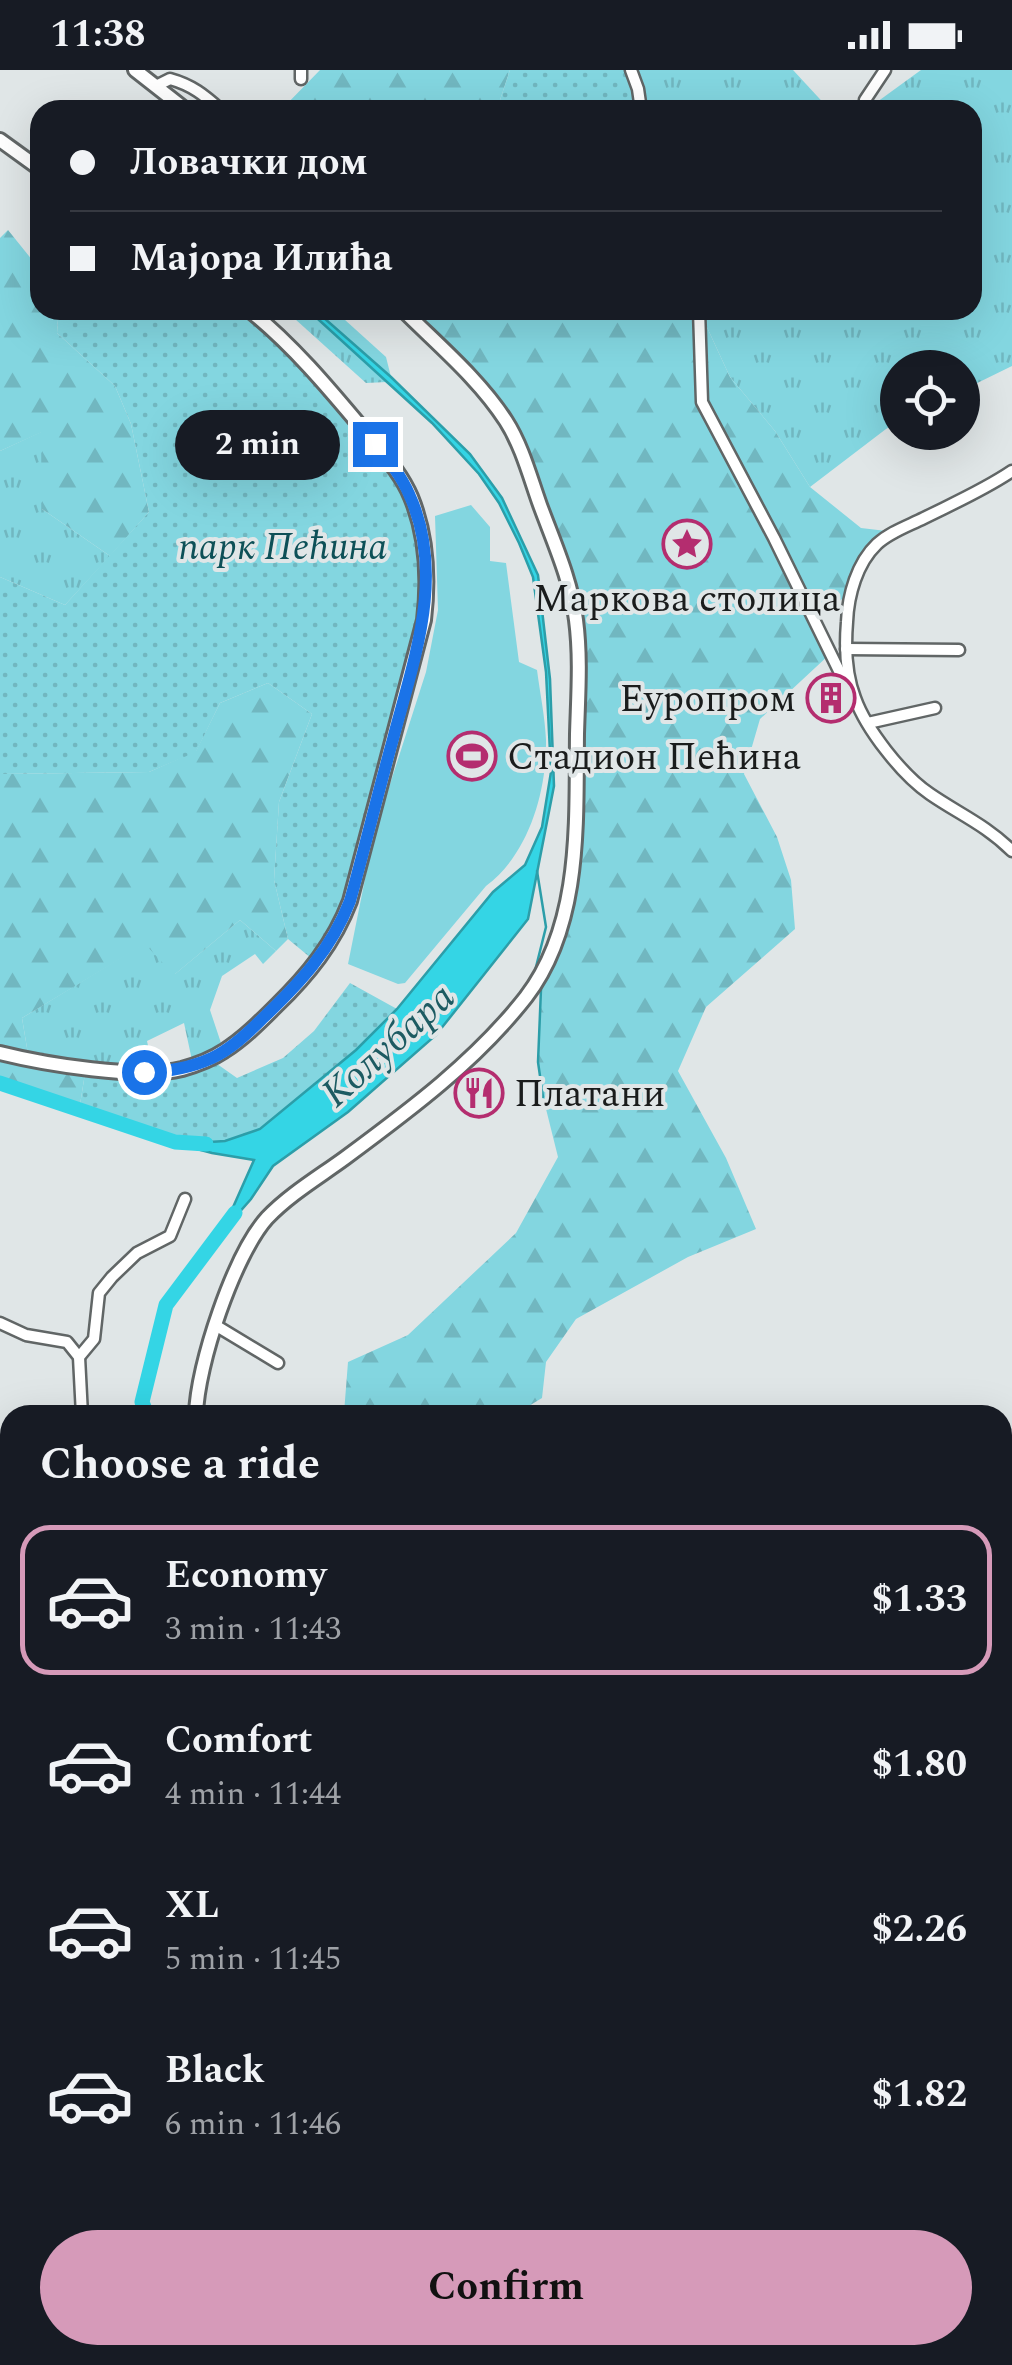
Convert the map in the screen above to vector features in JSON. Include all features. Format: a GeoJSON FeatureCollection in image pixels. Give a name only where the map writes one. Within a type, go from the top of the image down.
{"type":"FeatureCollection","features":[{"type":"Feature","properties":{"kind":"main road"},"geometry":{"type":"LineString","coordinates":[[135,70],[174,100]]}},
{"type":"Feature","properties":{"kind":"main road"},"geometry":{"type":"LineString","coordinates":[[0,140],[30,162]]}},
{"type":"Feature","properties":{"kind":"main road"},"geometry":{"type":"LineString","coordinates":[[0,1054],[144,1072],[182,1069],[210,1059],[238,1041],[296,986],[332,940],[350,901],[424,620],[427,573],[423,540],[409,493],[393,466],[338,399],[261,320]]}},
{"type":"Feature","properties":{"kind":"main road"},"geometry":{"type":"LineString","coordinates":[[197,1405],[203,1363],[216,1325],[245,1252],[268,1217],[476,1053],[535,984],[552,952],[567,900],[575,817],[578,646],[566,573],[520,447],[507,422],[413,320]]}},
{"type":"Feature","properties":{"kind":"street"},"geometry":{"type":"LineString","coordinates":[[630,70],[640,100]]}},
{"type":"Feature","properties":{"kind":"street"},"geometry":{"type":"LineString","coordinates":[[865,100],[885,70]]}},
{"type":"Feature","properties":{"kind":"street"},"geometry":{"type":"LineString","coordinates":[[156,86],[170,79],[210,100]]}},
{"type":"Feature","properties":{"kind":"street"},"geometry":{"type":"LineString","coordinates":[[700,320],[702,402],[868,723],[923,789],[986,827],[1012,851]]}},
{"type":"Feature","properties":{"kind":"street"},"geometry":{"type":"LineString","coordinates":[[852,691],[846,649],[847,617],[851,592],[871,551],[895,532],[1012,471]]}},
{"type":"Feature","properties":{"kind":"street"},"geometry":{"type":"LineString","coordinates":[[846,649],[958,650]]}},
{"type":"Feature","properties":{"kind":"street"},"geometry":{"type":"LineString","coordinates":[[868,723],[935,708]]}},
{"type":"Feature","properties":{"kind":"street"},"geometry":{"type":"LineString","coordinates":[[79,1357],[94,1339],[98,1293],[137,1253],[170,1236],[186,1199]]}},
{"type":"Feature","properties":{"kind":"street"},"geometry":{"type":"LineString","coordinates":[[0,1322],[26,1335],[67,1342],[79,1357],[81,1405]]}},
{"type":"Feature","properties":{"kind":"street"},"geometry":{"type":"LineString","coordinates":[[216,1325],[278,1363]]}},
{"type":"Feature","properties":{"kind":"green space"},"geometry":{"type":"Polygon","coordinates":[[[320,70],[510,70],[500,100],[291,100],[320,70]]]}},
{"type":"Feature","properties":{"kind":"green space"},"geometry":{"type":"Polygon","coordinates":[[[510,70],[631,70],[638,100],[500,100],[510,70]]]}},
{"type":"Feature","properties":{"kind":"green space"},"geometry":{"type":"Polygon","coordinates":[[[631,70],[793,70],[821,100],[638,100],[631,70]]]}},
{"type":"Feature","properties":{"kind":"green space"},"geometry":{"type":"Polygon","coordinates":[[[921,70],[1012,70],[1012,366],[980,382],[980,350],[880,350],[880,434],[810,487],[775,431],[730,377],[704,320],[982,320],[982,100],[880,100],[921,70]]]}},
{"type":"Feature","properties":{"kind":"green space"},"geometry":{"type":"Polygon","coordinates":[[[8,230],[30,257],[30,320],[58,320],[57,333],[115,386],[131,424],[149,512],[110,556],[42,509],[42,432],[0,451],[0,238],[8,230]]]}},
{"type":"Feature","properties":{"kind":"green space","name":"парк Пећина"},"geometry":{"type":"Polygon","coordinates":[[[58,320],[259,320],[337,398],[413,503],[425,607],[343,920],[317,963],[288,939],[274,880],[279,802],[312,714],[268,683],[220,703],[196,752],[149,772],[0,774],[0,577],[65,605],[149,512],[131,424],[115,386],[57,333],[58,320]]]}},
{"type":"Feature","properties":{"kind":"green space"},"geometry":{"type":"Polygon","coordinates":[[[296,320],[319,320],[387,382],[366,383],[296,320]]]}},
{"type":"Feature","properties":{"kind":"green space"},"geometry":{"type":"Polygon","coordinates":[[[326,320],[345,320],[386,357],[391,377],[326,320]]]}},
{"type":"Feature","properties":{"kind":"green space"},"geometry":{"type":"Polygon","coordinates":[[[412,320],[704,320],[730,377],[775,431],[810,487],[861,528],[895,532],[877,544],[851,592],[814,621],[830,654],[760,719],[744,774],[777,837],[791,880],[795,929],[706,1007],[678,1071],[726,1158],[756,1229],[688,1257],[576,1319],[546,1362],[542,1398],[530,1405],[345,1405],[348,1362],[408,1335],[516,1233],[558,1157],[538,1062],[541,989],[535,984],[567,900],[577,623],[507,422],[412,320]]]}},
{"type":"Feature","properties":{"kind":"green space"},"geometry":{"type":"Polygon","coordinates":[[[43,431],[42,509],[110,556],[65,605],[0,577],[0,451],[43,431]]]}},
{"type":"Feature","properties":{"kind":"green space","name":"Стадион Пећина"},"geometry":{"type":"Polygon","coordinates":[[[471,505],[490,527],[490,561],[506,563],[519,662],[537,670],[546,740],[543,780],[532,821],[513,857],[405,983],[398,984],[348,964],[374,834],[426,672],[438,610],[435,516],[471,505]]]}},
{"type":"Feature","properties":{"kind":"green space"},"geometry":{"type":"Polygon","coordinates":[[[268,683],[312,714],[279,802],[274,880],[288,939],[276,951],[240,920],[174,975],[145,944],[22,1018],[29,1060],[86,1067],[79,1111],[0,1083],[0,774],[149,772],[196,751],[220,703],[268,683]]]}},
{"type":"Feature","properties":{"kind":"green space"},"geometry":{"type":"Polygon","coordinates":[[[240,920],[276,951],[263,964],[255,954],[222,976],[210,1010],[224,1052],[193,1065],[184,1023],[147,1041],[154,1073],[29,1060],[22,1018],[145,943],[175,974],[240,920]]]}},
{"type":"Feature","properties":{"kind":"green space"},"geometry":{"type":"Polygon","coordinates":[[[350,983],[397,1009],[356,1050],[260,1129],[225,1141],[177,1144],[79,1111],[86,1067],[144,1073],[210,1059],[237,1078],[283,1058],[314,1031],[350,983]]]}},
{"type":"Feature","properties":{"kind":"water","name":"Колубара"},"geometry":{"type":"Polygon","coordinates":[[[319,320],[326,320],[391,377],[470,454],[502,498],[538,575],[550,679],[554,786],[528,919],[436,1035],[348,1112],[273,1166],[222,1232],[254,1160],[178,1144],[225,1141],[260,1129],[356,1050],[397,1009],[493,892],[525,865],[542,827],[551,772],[546,672],[533,577],[499,503],[479,474],[432,423],[319,320]]]}},
{"type":"Feature","properties":{"kind":"waterway"},"geometry":{"type":"LineString","coordinates":[[535,971],[546,927],[537,871]]}},
{"type":"Feature","properties":{"kind":"waterway"},"geometry":{"type":"LineString","coordinates":[[537,986],[541,989],[538,1062],[543,1097]]}},
{"type":"Feature","properties":{"kind":"waterway"},"geometry":{"type":"LineString","coordinates":[[0,1083],[175,1142],[206,1144]]}},
{"type":"Feature","properties":{"kind":"waterway"},"geometry":{"type":"LineString","coordinates":[[143,1405],[166,1305],[235,1213]]}},
{"type":"Feature","properties":{"kind":"place","name":"Маркова столица"},"geometry":{"type":"Point","coordinates":[687,544]}},
{"type":"Feature","properties":{"kind":"place","name":"Еуропром"},"geometry":{"type":"Point","coordinates":[831,698]}},
{"type":"Feature","properties":{"kind":"place","name":"Стадион Пећина"},"geometry":{"type":"Point","coordinates":[472,756]}},
{"type":"Feature","properties":{"kind":"place","name":"Платани"},"geometry":{"type":"Point","coordinates":[479,1093]}},
{"type":"Feature","properties":{"kind":"route"},"geometry":{"type":"LineString","coordinates":[[144,1072],[182,1069],[210,1059],[238,1041],[316,963],[339,928],[350,901],[424,620],[427,589],[423,540],[413,503],[401,478],[375,444]]}}]}
